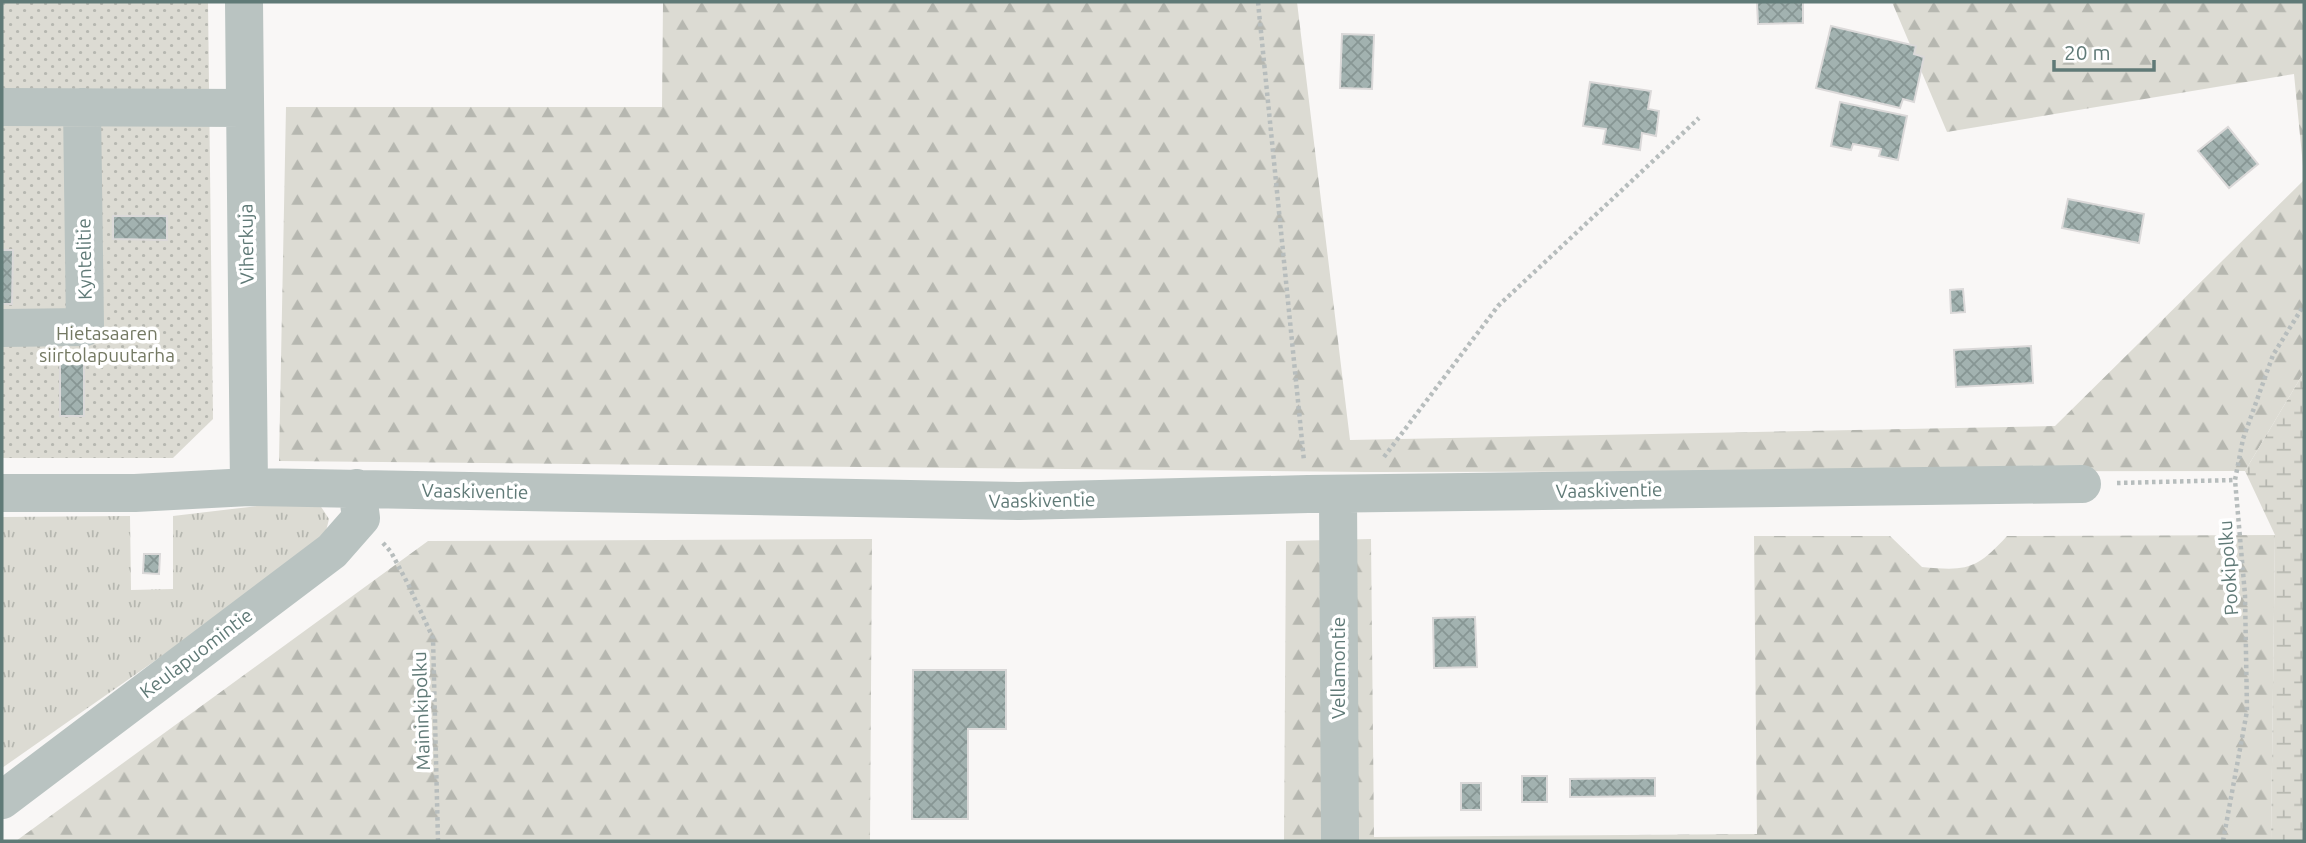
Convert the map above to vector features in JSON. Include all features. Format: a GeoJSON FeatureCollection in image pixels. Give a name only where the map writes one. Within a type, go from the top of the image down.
{"type":"FeatureCollection","features":[{"type":"Feature","properties":{"kind":"street","name":"Viherkuja"},"geometry":{"type":"LineString","coordinates":[[244,2],[249,487]]}},
{"type":"Feature","properties":{"kind":"street"},"geometry":{"type":"LineString","coordinates":[[2,107],[245,108]]}},
{"type":"Feature","properties":{"kind":"street","name":"Kyntelitie"},"geometry":{"type":"LineString","coordinates":[[2,328],[85,327],[82,107]]}},
{"type":"Feature","properties":{"kind":"street","name":"Vaaskiventie"},"geometry":{"type":"LineString","coordinates":[[2,493],[135,493],[249,487],[359,503],[1019,501],[2082,484]]}},
{"type":"Feature","properties":{"kind":"street","name":"Vellamontie"},"geometry":{"type":"LineString","coordinates":[[1334,494],[1340,841]]}},
{"type":"Feature","properties":{"kind":"street","name":"Keulapuomintie"},"geometry":{"type":"LineString","coordinates":[[2,800],[332,551],[359,503]]}},
{"type":"Feature","properties":{"kind":"path"},"geometry":{"type":"LineString","coordinates":[[1258,2],[1334,494]]}},
{"type":"Feature","properties":{"kind":"path"},"geometry":{"type":"LineString","coordinates":[[1334,494],[1499,306],[1699,118]]}},
{"type":"Feature","properties":{"kind":"path","name":"Pookipolku"},"geometry":{"type":"LineString","coordinates":[[2223,841],[2247,711],[2245,595],[2235,480],[2243,439],[2273,355],[2304,305]]}},
{"type":"Feature","properties":{"kind":"path"},"geometry":{"type":"LineString","coordinates":[[2082,484],[2235,480]]}},
{"type":"Feature","properties":{"kind":"path","name":"Maininkipolku"},"geometry":{"type":"LineString","coordinates":[[359,503],[390,552],[433,638],[438,841]]}},
{"type":"Feature","properties":{"kind":"green space","name":"Hietasaaren siirtolapuutarha"},"geometry":{"type":"Polygon","coordinates":[[[2,2],[208,2],[213,419],[173,458],[2,458],[2,2]]]}},
{"type":"Feature","properties":{"kind":"green space"},"geometry":{"type":"Polygon","coordinates":[[[663,2],[1297,2],[1350,440],[2055,426],[2304,180],[2304,372],[2245,471],[1366,472],[279,461],[286,107],[662,107],[663,2]]]}},
{"type":"Feature","properties":{"kind":"green space"},"geometry":{"type":"Polygon","coordinates":[[[1892,2],[2304,2],[2304,176],[2294,74],[1947,132],[1892,2]]]}},
{"type":"Feature","properties":{"kind":"green space"},"geometry":{"type":"Polygon","coordinates":[[[2304,372],[2304,841],[2271,841],[2275,535],[2245,471],[2304,372]]]}},
{"type":"Feature","properties":{"kind":"green space"},"geometry":{"type":"Polygon","coordinates":[[[316,499],[329,519],[323,543],[2,768],[2,517],[130,516],[131,590],[173,589],[173,516],[316,499]]]}},
{"type":"Feature","properties":{"kind":"green space"},"geometry":{"type":"Polygon","coordinates":[[[2275,535],[2271,841],[1284,841],[1286,541],[1371,539],[1374,837],[1757,834],[1754,536],[1890,536],[1922,567],[1950,569],[1978,562],[2007,536],[2275,535]]]}},
{"type":"Feature","properties":{"kind":"green space"},"geometry":{"type":"Polygon","coordinates":[[[872,539],[870,841],[16,841],[428,541],[872,539]]]}},
{"type":"Feature","properties":{"kind":"building"},"geometry":{"type":"Polygon","coordinates":[[[1757,2],[1803,2],[1803,23],[1758,24],[1757,2]]]}},
{"type":"Feature","properties":{"kind":"building"},"geometry":{"type":"Polygon","coordinates":[[[1831,26],[1916,46],[1914,54],[1924,57],[1914,102],[1903,99],[1900,108],[1816,88],[1831,26]]]}},
{"type":"Feature","properties":{"kind":"building"},"geometry":{"type":"Polygon","coordinates":[[[1342,34],[1374,35],[1372,89],[1340,88],[1342,34]]]}},
{"type":"Feature","properties":{"kind":"building"},"geometry":{"type":"Polygon","coordinates":[[[1590,82],[1651,91],[1648,109],[1659,111],[1656,136],[1642,133],[1640,150],[1603,144],[1606,129],[1583,126],[1590,82]]]}},
{"type":"Feature","properties":{"kind":"building"},"geometry":{"type":"Polygon","coordinates":[[[1840,102],[1907,116],[1898,160],[1879,156],[1881,149],[1853,144],[1851,150],[1831,146],[1840,102]]]}},
{"type":"Feature","properties":{"kind":"building"},"geometry":{"type":"Polygon","coordinates":[[[2228,127],[2258,164],[2229,188],[2198,151],[2228,127]]]}},
{"type":"Feature","properties":{"kind":"building"},"geometry":{"type":"Polygon","coordinates":[[[2068,199],[2144,214],[2139,243],[2062,228],[2068,199]]]}},
{"type":"Feature","properties":{"kind":"building"},"geometry":{"type":"Polygon","coordinates":[[[113,216],[167,216],[167,240],[113,239],[113,216]]]}},
{"type":"Feature","properties":{"kind":"building"},"geometry":{"type":"Polygon","coordinates":[[[2,250],[13,250],[12,304],[2,304],[2,250]]]}},
{"type":"Feature","properties":{"kind":"building"},"geometry":{"type":"Polygon","coordinates":[[[1963,289],[1965,312],[1951,313],[1950,290],[1963,289]]]}},
{"type":"Feature","properties":{"kind":"building"},"geometry":{"type":"Polygon","coordinates":[[[2031,346],[2033,383],[1956,387],[1954,350],[2031,346]]]}},
{"type":"Feature","properties":{"kind":"building"},"geometry":{"type":"Polygon","coordinates":[[[60,363],[84,363],[84,416],[60,416],[60,363]]]}},
{"type":"Feature","properties":{"kind":"building"},"geometry":{"type":"Polygon","coordinates":[[[144,554],[160,554],[159,574],[143,573],[144,554]]]}},
{"type":"Feature","properties":{"kind":"building"},"geometry":{"type":"Polygon","coordinates":[[[1475,617],[1477,667],[1434,668],[1433,618],[1475,617]]]}},
{"type":"Feature","properties":{"kind":"building"},"geometry":{"type":"Polygon","coordinates":[[[913,670],[1006,670],[1006,729],[968,729],[968,819],[912,819],[913,670]]]}},
{"type":"Feature","properties":{"kind":"building"},"geometry":{"type":"Polygon","coordinates":[[[1522,776],[1547,776],[1547,802],[1522,802],[1522,776]]]}},
{"type":"Feature","properties":{"kind":"building"},"geometry":{"type":"Polygon","coordinates":[[[1655,778],[1655,796],[1570,797],[1570,779],[1655,778]]]}},
{"type":"Feature","properties":{"kind":"building"},"geometry":{"type":"Polygon","coordinates":[[[1461,783],[1481,783],[1481,810],[1461,810],[1461,783]]]}}]}
